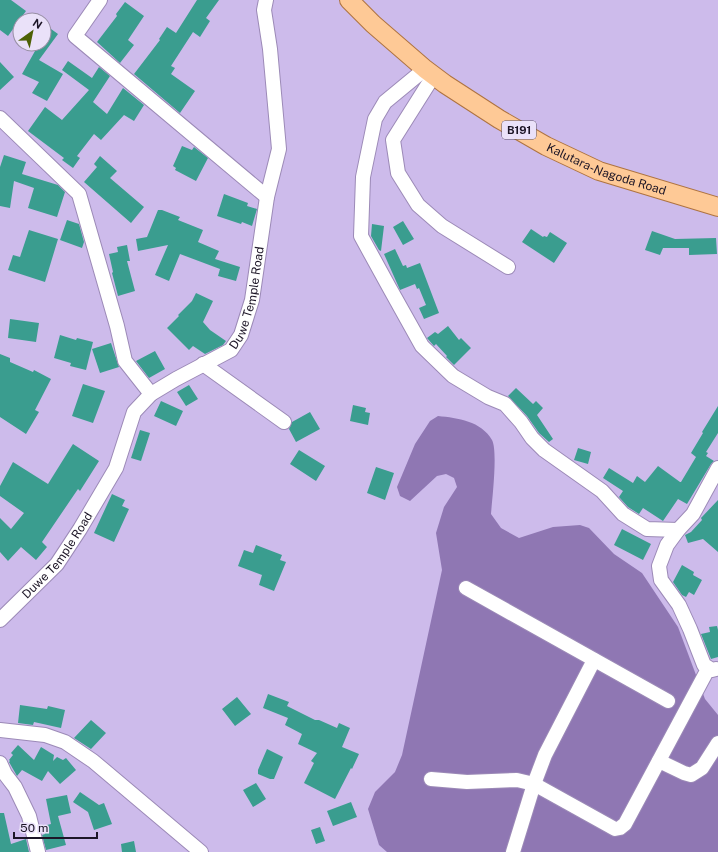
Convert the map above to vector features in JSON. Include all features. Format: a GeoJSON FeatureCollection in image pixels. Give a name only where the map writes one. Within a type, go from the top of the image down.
{"type":"FeatureCollection","features":[{"type":"Feature","properties":{"kind":"main road","name":"Kalutara-Nagoda Road"},"geometry":{"type":"LineString","coordinates":[[349,0],[373,24],[429,72],[499,119],[546,146],[599,171],[718,207]]}},
{"type":"Feature","properties":{"kind":"street"},"geometry":{"type":"LineString","coordinates":[[100,0],[75,36],[267,197]]}},
{"type":"Feature","properties":{"kind":"street","name":"Duwe Temple Road"},"geometry":{"type":"LineString","coordinates":[[0,620],[57,564],[80,529],[116,468],[134,412],[151,394],[203,364],[231,350],[241,335],[252,300],[267,197],[279,149],[270,49],[264,10],[266,0]]}},
{"type":"Feature","properties":{"kind":"street"},"geometry":{"type":"LineString","coordinates":[[429,72],[393,140],[398,173],[418,206],[442,226],[508,266]]}},
{"type":"Feature","properties":{"kind":"street"},"geometry":{"type":"LineString","coordinates":[[429,72],[385,102],[375,119],[364,177],[361,236],[422,346],[453,376],[488,397],[505,404],[521,422],[532,438],[544,450],[602,491],[623,514],[647,529],[678,530]]}},
{"type":"Feature","properties":{"kind":"street"},"geometry":{"type":"LineString","coordinates":[[0,118],[79,194],[118,326],[125,361],[151,394]]}},
{"type":"Feature","properties":{"kind":"street"},"geometry":{"type":"LineString","coordinates":[[203,364],[284,422]]}},
{"type":"Feature","properties":{"kind":"street"},"geometry":{"type":"LineString","coordinates":[[431,779],[467,782],[517,780],[534,784],[615,829],[620,828],[625,824],[658,761],[713,668],[704,665],[679,605],[661,580],[659,566],[667,545],[678,530],[693,514],[718,468]]}},
{"type":"Feature","properties":{"kind":"street"},"geometry":{"type":"LineString","coordinates":[[466,588],[668,701]]}},
{"type":"Feature","properties":{"kind":"street"},"geometry":{"type":"LineString","coordinates":[[513,852],[534,784],[545,755],[594,660]]}},
{"type":"Feature","properties":{"kind":"street"},"geometry":{"type":"LineString","coordinates":[[0,730],[45,735],[65,742],[93,761],[201,852]]}},
{"type":"Feature","properties":{"kind":"street"},"geometry":{"type":"LineString","coordinates":[[658,761],[684,773],[691,774],[702,768],[718,743]]}},
{"type":"Feature","properties":{"kind":"street"},"geometry":{"type":"LineString","coordinates":[[0,763],[5,774],[15,787],[29,816],[38,852]]}},
{"type":"Feature","properties":{"kind":"shaded area"},"geometry":{"type":"Polygon","coordinates":[[[438,416],[461,419],[475,425],[482,429],[492,440],[495,454],[495,465],[491,514],[501,528],[519,538],[553,527],[580,525],[589,528],[614,554],[642,573],[678,627],[705,699],[718,715],[718,852],[387,852],[379,845],[368,809],[375,792],[395,772],[402,755],[442,570],[436,533],[444,507],[457,487],[454,478],[446,474],[437,476],[410,501],[400,496],[397,487],[415,444],[430,421],[438,416]]]}},
{"type":"Feature","properties":{"kind":"building"},"geometry":{"type":"Polygon","coordinates":[[[0,0],[11,0],[26,11],[12,12],[12,30],[8,36],[0,30],[0,0]]]}},
{"type":"Feature","properties":{"kind":"building"},"geometry":{"type":"Polygon","coordinates":[[[197,0],[219,0],[206,18],[210,21],[200,37],[193,32],[171,66],[175,68],[171,74],[195,91],[180,113],[134,74],[160,40],[159,39],[167,27],[176,33],[197,0]]]}},
{"type":"Feature","properties":{"kind":"building"},"geometry":{"type":"Polygon","coordinates":[[[125,2],[144,16],[128,40],[134,45],[120,63],[97,42],[117,16],[116,14],[125,2]]]}},
{"type":"Feature","properties":{"kind":"building"},"geometry":{"type":"Polygon","coordinates":[[[52,30],[58,34],[52,42],[52,30]]]}},
{"type":"Feature","properties":{"kind":"building"},"geometry":{"type":"Polygon","coordinates":[[[34,52],[45,52],[39,60],[63,74],[47,101],[32,93],[39,82],[22,74],[34,52]]]}},
{"type":"Feature","properties":{"kind":"building"},"geometry":{"type":"Polygon","coordinates":[[[68,61],[92,78],[99,67],[110,76],[93,102],[107,114],[123,88],[144,105],[134,121],[124,115],[101,140],[94,134],[77,156],[80,158],[73,168],[62,160],[64,158],[28,131],[45,107],[62,120],[89,90],[62,70],[68,61]]]}},
{"type":"Feature","properties":{"kind":"building"},"geometry":{"type":"Polygon","coordinates":[[[0,62],[14,77],[0,90],[0,62]]]}},
{"type":"Feature","properties":{"kind":"building"},"geometry":{"type":"Polygon","coordinates":[[[182,146],[192,150],[194,147],[208,158],[196,181],[175,170],[176,168],[173,166],[182,146]]]}},
{"type":"Feature","properties":{"kind":"building"},"geometry":{"type":"Polygon","coordinates":[[[4,155],[26,162],[22,174],[58,185],[65,192],[57,217],[28,208],[34,188],[14,181],[10,208],[0,206],[0,167],[4,155]]]}},
{"type":"Feature","properties":{"kind":"building"},"geometry":{"type":"Polygon","coordinates":[[[100,156],[117,171],[110,178],[144,207],[131,223],[84,182],[97,167],[94,164],[100,156]]]}},
{"type":"Feature","properties":{"kind":"building"},"geometry":{"type":"Polygon","coordinates":[[[224,194],[248,203],[247,206],[257,209],[252,226],[217,216],[224,194]]]}},
{"type":"Feature","properties":{"kind":"building"},"geometry":{"type":"Polygon","coordinates":[[[158,210],[162,210],[180,217],[178,220],[203,230],[198,242],[219,251],[215,259],[240,267],[236,281],[218,276],[220,269],[180,254],[169,281],[155,275],[168,245],[138,251],[136,239],[147,237],[158,210]]]}},
{"type":"Feature","properties":{"kind":"building"},"geometry":{"type":"Polygon","coordinates":[[[67,220],[79,224],[84,242],[82,248],[60,240],[67,220]]]}},
{"type":"Feature","properties":{"kind":"building"},"geometry":{"type":"Polygon","coordinates":[[[403,221],[414,239],[403,245],[393,227],[403,221]]]}},
{"type":"Feature","properties":{"kind":"building"},"geometry":{"type":"Polygon","coordinates":[[[372,224],[384,226],[381,251],[371,236],[372,224]]]}},
{"type":"Feature","properties":{"kind":"building"},"geometry":{"type":"Polygon","coordinates":[[[531,229],[543,237],[547,237],[550,232],[567,243],[554,263],[522,242],[531,229]]]}},
{"type":"Feature","properties":{"kind":"building"},"geometry":{"type":"Polygon","coordinates":[[[29,230],[58,239],[45,282],[8,270],[13,255],[20,257],[29,230]]]}},
{"type":"Feature","properties":{"kind":"building"},"geometry":{"type":"Polygon","coordinates":[[[652,231],[675,239],[716,238],[717,254],[689,255],[689,248],[663,248],[660,255],[645,250],[652,231]]]}},
{"type":"Feature","properties":{"kind":"building"},"geometry":{"type":"Polygon","coordinates":[[[127,245],[130,261],[127,261],[135,291],[118,296],[109,254],[118,252],[117,247],[127,245]]]}},
{"type":"Feature","properties":{"kind":"building"},"geometry":{"type":"Polygon","coordinates":[[[395,249],[403,266],[406,265],[407,268],[420,263],[439,313],[424,319],[419,308],[426,305],[419,288],[417,289],[415,284],[400,290],[384,254],[395,249]]]}},
{"type":"Feature","properties":{"kind":"building"},"geometry":{"type":"Polygon","coordinates":[[[196,293],[213,301],[203,322],[210,330],[226,341],[223,345],[205,354],[193,346],[189,350],[167,328],[192,301],[196,293]]]}},
{"type":"Feature","properties":{"kind":"building"},"geometry":{"type":"Polygon","coordinates":[[[10,319],[39,323],[36,342],[8,338],[10,319]]]}},
{"type":"Feature","properties":{"kind":"building"},"geometry":{"type":"Polygon","coordinates":[[[448,326],[459,340],[461,338],[471,348],[454,365],[436,344],[434,346],[427,338],[435,332],[438,334],[448,326]]]}},
{"type":"Feature","properties":{"kind":"building"},"geometry":{"type":"Polygon","coordinates":[[[60,335],[76,340],[77,338],[93,342],[86,370],[70,366],[71,363],[54,358],[60,335]]]}},
{"type":"Feature","properties":{"kind":"building"},"geometry":{"type":"Polygon","coordinates":[[[111,343],[119,367],[100,373],[92,349],[111,343]]]}},
{"type":"Feature","properties":{"kind":"building"},"geometry":{"type":"Polygon","coordinates":[[[155,351],[165,369],[149,378],[136,361],[155,351]]]}},
{"type":"Feature","properties":{"kind":"building"},"geometry":{"type":"Polygon","coordinates":[[[0,354],[10,358],[10,362],[33,372],[34,370],[51,379],[35,410],[39,412],[26,434],[0,417],[0,354]]]}},
{"type":"Feature","properties":{"kind":"building"},"geometry":{"type":"Polygon","coordinates":[[[83,384],[105,391],[93,423],[72,416],[83,384]]]}},
{"type":"Feature","properties":{"kind":"building"},"geometry":{"type":"Polygon","coordinates":[[[189,385],[198,399],[186,406],[177,392],[189,385]]]}},
{"type":"Feature","properties":{"kind":"building"},"geometry":{"type":"Polygon","coordinates":[[[516,388],[533,404],[536,401],[543,408],[537,415],[553,439],[549,442],[539,433],[527,416],[508,396],[516,388]]]}},
{"type":"Feature","properties":{"kind":"building"},"geometry":{"type":"Polygon","coordinates":[[[161,401],[183,411],[176,426],[154,416],[161,401]]]}},
{"type":"Feature","properties":{"kind":"building"},"geometry":{"type":"Polygon","coordinates":[[[353,405],[366,408],[365,412],[370,413],[368,425],[350,421],[353,405]]]}},
{"type":"Feature","properties":{"kind":"building"},"geometry":{"type":"Polygon","coordinates":[[[718,406],[718,433],[706,452],[708,453],[706,456],[714,461],[687,504],[678,499],[663,521],[643,508],[639,514],[628,507],[619,497],[623,491],[603,478],[609,468],[633,483],[637,476],[645,482],[658,466],[681,482],[696,457],[691,453],[718,406]]]}},
{"type":"Feature","properties":{"kind":"building"},"geometry":{"type":"Polygon","coordinates":[[[310,412],[320,429],[296,442],[289,429],[292,422],[310,412]]]}},
{"type":"Feature","properties":{"kind":"building"},"geometry":{"type":"Polygon","coordinates":[[[140,430],[150,433],[141,461],[131,458],[140,430]]]}},
{"type":"Feature","properties":{"kind":"building"},"geometry":{"type":"Polygon","coordinates":[[[73,444],[99,461],[80,491],[78,489],[42,542],[47,547],[36,560],[21,547],[8,561],[0,552],[0,518],[11,529],[24,513],[0,496],[0,486],[13,462],[48,484],[73,444]]]}},
{"type":"Feature","properties":{"kind":"building"},"geometry":{"type":"Polygon","coordinates":[[[578,448],[591,452],[588,464],[574,460],[578,448]]]}},
{"type":"Feature","properties":{"kind":"building"},"geometry":{"type":"Polygon","coordinates":[[[299,450],[325,466],[316,481],[290,464],[299,450]]]}},
{"type":"Feature","properties":{"kind":"building"},"geometry":{"type":"Polygon","coordinates":[[[376,467],[394,473],[385,500],[367,493],[376,467]]]}},
{"type":"Feature","properties":{"kind":"building"},"geometry":{"type":"Polygon","coordinates":[[[112,494],[125,500],[122,506],[129,509],[114,542],[94,533],[112,494]]]}},
{"type":"Feature","properties":{"kind":"building"},"geometry":{"type":"Polygon","coordinates":[[[718,500],[718,552],[703,539],[688,543],[685,535],[691,532],[702,520],[701,518],[718,500]]]}},
{"type":"Feature","properties":{"kind":"building"},"geometry":{"type":"Polygon","coordinates":[[[622,529],[651,544],[643,560],[614,545],[622,529]]]}},
{"type":"Feature","properties":{"kind":"building"},"geometry":{"type":"Polygon","coordinates":[[[256,545],[282,555],[280,560],[286,562],[274,591],[259,585],[262,575],[238,566],[244,550],[253,553],[256,545]]]}},
{"type":"Feature","properties":{"kind":"building"},"geometry":{"type":"Polygon","coordinates":[[[682,565],[694,572],[693,575],[702,580],[694,595],[689,592],[686,597],[682,595],[673,582],[682,565]]]}},
{"type":"Feature","properties":{"kind":"building"},"geometry":{"type":"Polygon","coordinates":[[[717,626],[718,657],[711,659],[701,634],[710,632],[709,627],[717,626]]]}},
{"type":"Feature","properties":{"kind":"building"},"geometry":{"type":"Polygon","coordinates":[[[268,694],[289,702],[287,706],[315,720],[319,720],[337,728],[339,723],[350,728],[342,747],[359,754],[335,799],[304,783],[314,763],[311,761],[317,753],[298,744],[302,734],[285,725],[288,718],[263,708],[268,694]]]}},
{"type":"Feature","properties":{"kind":"building"},"geometry":{"type":"Polygon","coordinates":[[[237,697],[251,714],[235,726],[222,709],[237,697]]]}},
{"type":"Feature","properties":{"kind":"building"},"geometry":{"type":"Polygon","coordinates":[[[20,705],[47,709],[48,706],[65,710],[61,728],[34,722],[33,725],[18,723],[20,705]]]}},
{"type":"Feature","properties":{"kind":"building"},"geometry":{"type":"Polygon","coordinates":[[[91,720],[106,733],[91,749],[74,738],[91,720]]]}},
{"type":"Feature","properties":{"kind":"building"},"geometry":{"type":"Polygon","coordinates":[[[18,745],[34,760],[41,747],[54,755],[53,761],[57,757],[63,760],[66,758],[76,770],[60,784],[48,771],[42,781],[22,770],[17,776],[9,760],[13,755],[11,753],[18,745]]]}},
{"type":"Feature","properties":{"kind":"building"},"geometry":{"type":"Polygon","coordinates":[[[267,749],[283,757],[274,779],[258,774],[258,770],[267,749]]]}},
{"type":"Feature","properties":{"kind":"building"},"geometry":{"type":"Polygon","coordinates":[[[256,783],[266,799],[253,807],[243,790],[256,783]]]}},
{"type":"Feature","properties":{"kind":"building"},"geometry":{"type":"Polygon","coordinates":[[[80,792],[99,805],[104,803],[112,824],[94,830],[88,812],[73,802],[80,792]]]}},
{"type":"Feature","properties":{"kind":"building"},"geometry":{"type":"Polygon","coordinates":[[[67,795],[71,813],[58,816],[66,845],[46,850],[42,835],[45,834],[43,826],[51,824],[46,799],[67,795]]]}},
{"type":"Feature","properties":{"kind":"building"},"geometry":{"type":"Polygon","coordinates":[[[351,802],[357,817],[333,826],[327,811],[351,802]]]}},
{"type":"Feature","properties":{"kind":"building"},"geometry":{"type":"Polygon","coordinates":[[[0,813],[4,813],[11,844],[26,839],[29,852],[0,852],[0,813]]]}},
{"type":"Feature","properties":{"kind":"building"},"geometry":{"type":"Polygon","coordinates":[[[320,827],[325,841],[316,844],[311,830],[320,827]]]}},
{"type":"Feature","properties":{"kind":"building"},"geometry":{"type":"Polygon","coordinates":[[[134,841],[136,852],[122,852],[121,844],[134,841]]]}}]}
